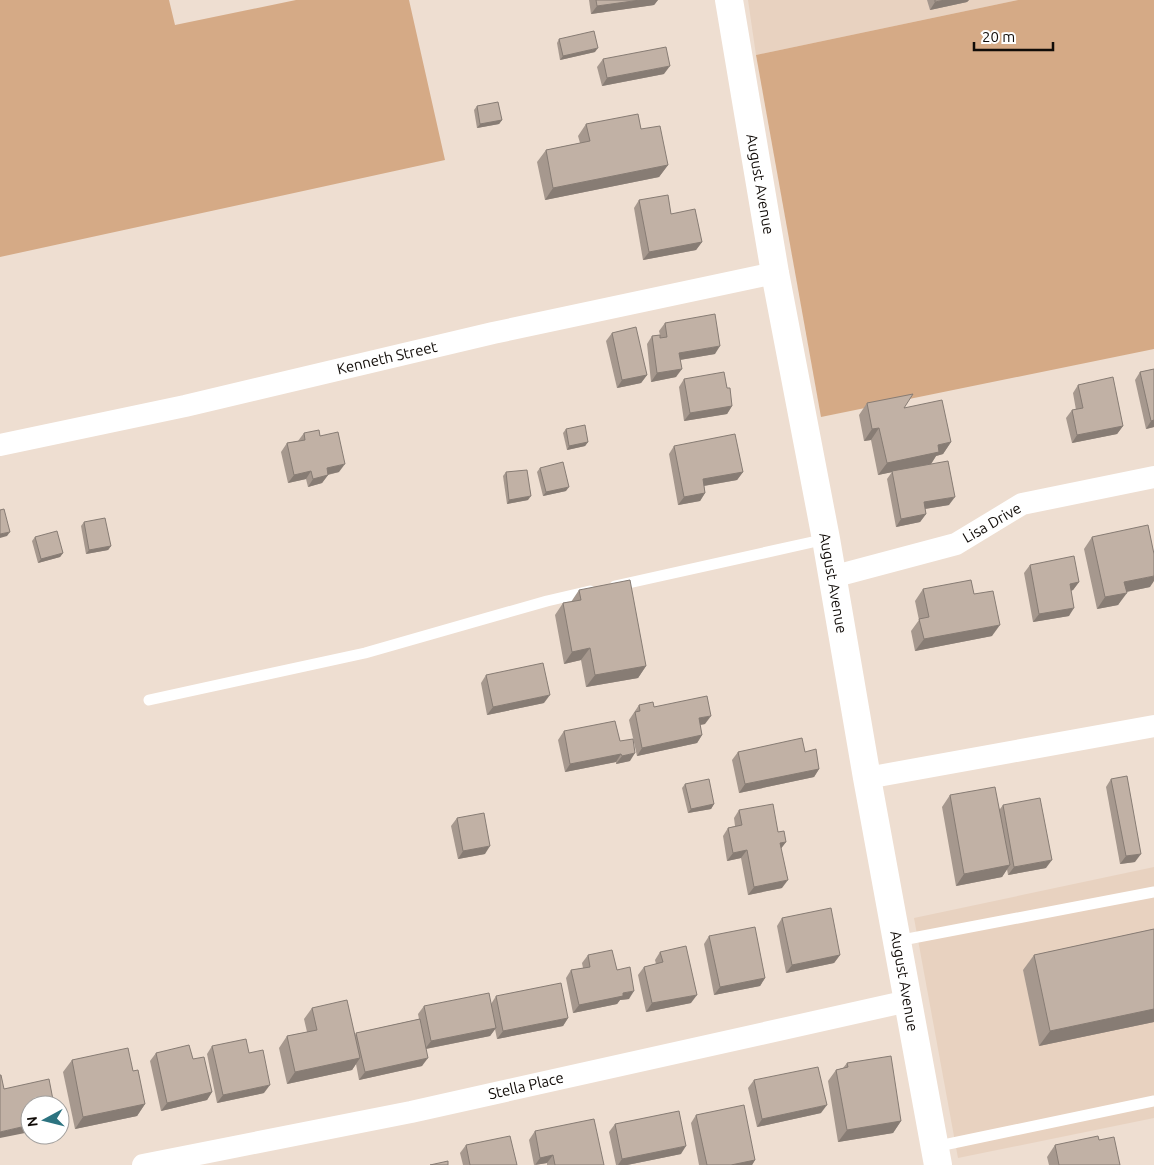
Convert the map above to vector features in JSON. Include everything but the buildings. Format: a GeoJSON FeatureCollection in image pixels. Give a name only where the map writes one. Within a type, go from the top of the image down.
{"type":"FeatureCollection","features":[{"type":"Feature","properties":{"kind":"street","name":"August Avenue"},"geometry":{"type":"LineString","coordinates":[[728,0],[775,273],[826,538],[867,778],[936,1156]]}},
{"type":"Feature","properties":{"kind":"street","name":"Kenneth Street"},"geometry":{"type":"LineString","coordinates":[[0,445],[186,406],[493,333],[775,273]]}},
{"type":"Feature","properties":{"kind":"street","name":"Lisa Drive"},"geometry":{"type":"LineString","coordinates":[[832,577],[956,544],[1022,504],[1154,477]]}},
{"type":"Feature","properties":{"kind":"street"},"geometry":{"type":"LineString","coordinates":[[867,778],[1154,726]]}},
{"type":"Feature","properties":{"kind":"street","name":"Stella Place"},"geometry":{"type":"LineString","coordinates":[[143,1165],[411,1112],[908,1001]]}},
{"type":"Feature","properties":{"kind":"lane"},"geometry":{"type":"LineString","coordinates":[[149,700],[365,653],[547,601],[826,538]]}},
{"type":"Feature","properties":{"kind":"lane"},"geometry":{"type":"LineString","coordinates":[[897,941],[1154,892]]}},
{"type":"Feature","properties":{"kind":"lane"},"geometry":{"type":"LineString","coordinates":[[936,1156],[1154,1101]]}},
{"type":"Feature","properties":{"kind":"shaded area"},"geometry":{"type":"Polygon","coordinates":[[[0,0],[169,0],[175,25],[296,0],[409,0],[445,160],[0,257],[0,0]]]}},
{"type":"Feature","properties":{"kind":"shaded area"},"geometry":{"type":"Polygon","coordinates":[[[748,0],[1018,0],[756,55],[748,0]]]}},
{"type":"Feature","properties":{"kind":"shaded area"},"geometry":{"type":"Polygon","coordinates":[[[1018,0],[1154,0],[1154,349],[821,417],[756,55],[1018,0]]]}},
{"type":"Feature","properties":{"kind":"shaded area"},"geometry":{"type":"Polygon","coordinates":[[[1154,867],[1154,1118],[958,1158],[914,918],[1154,867]]]}}]}
